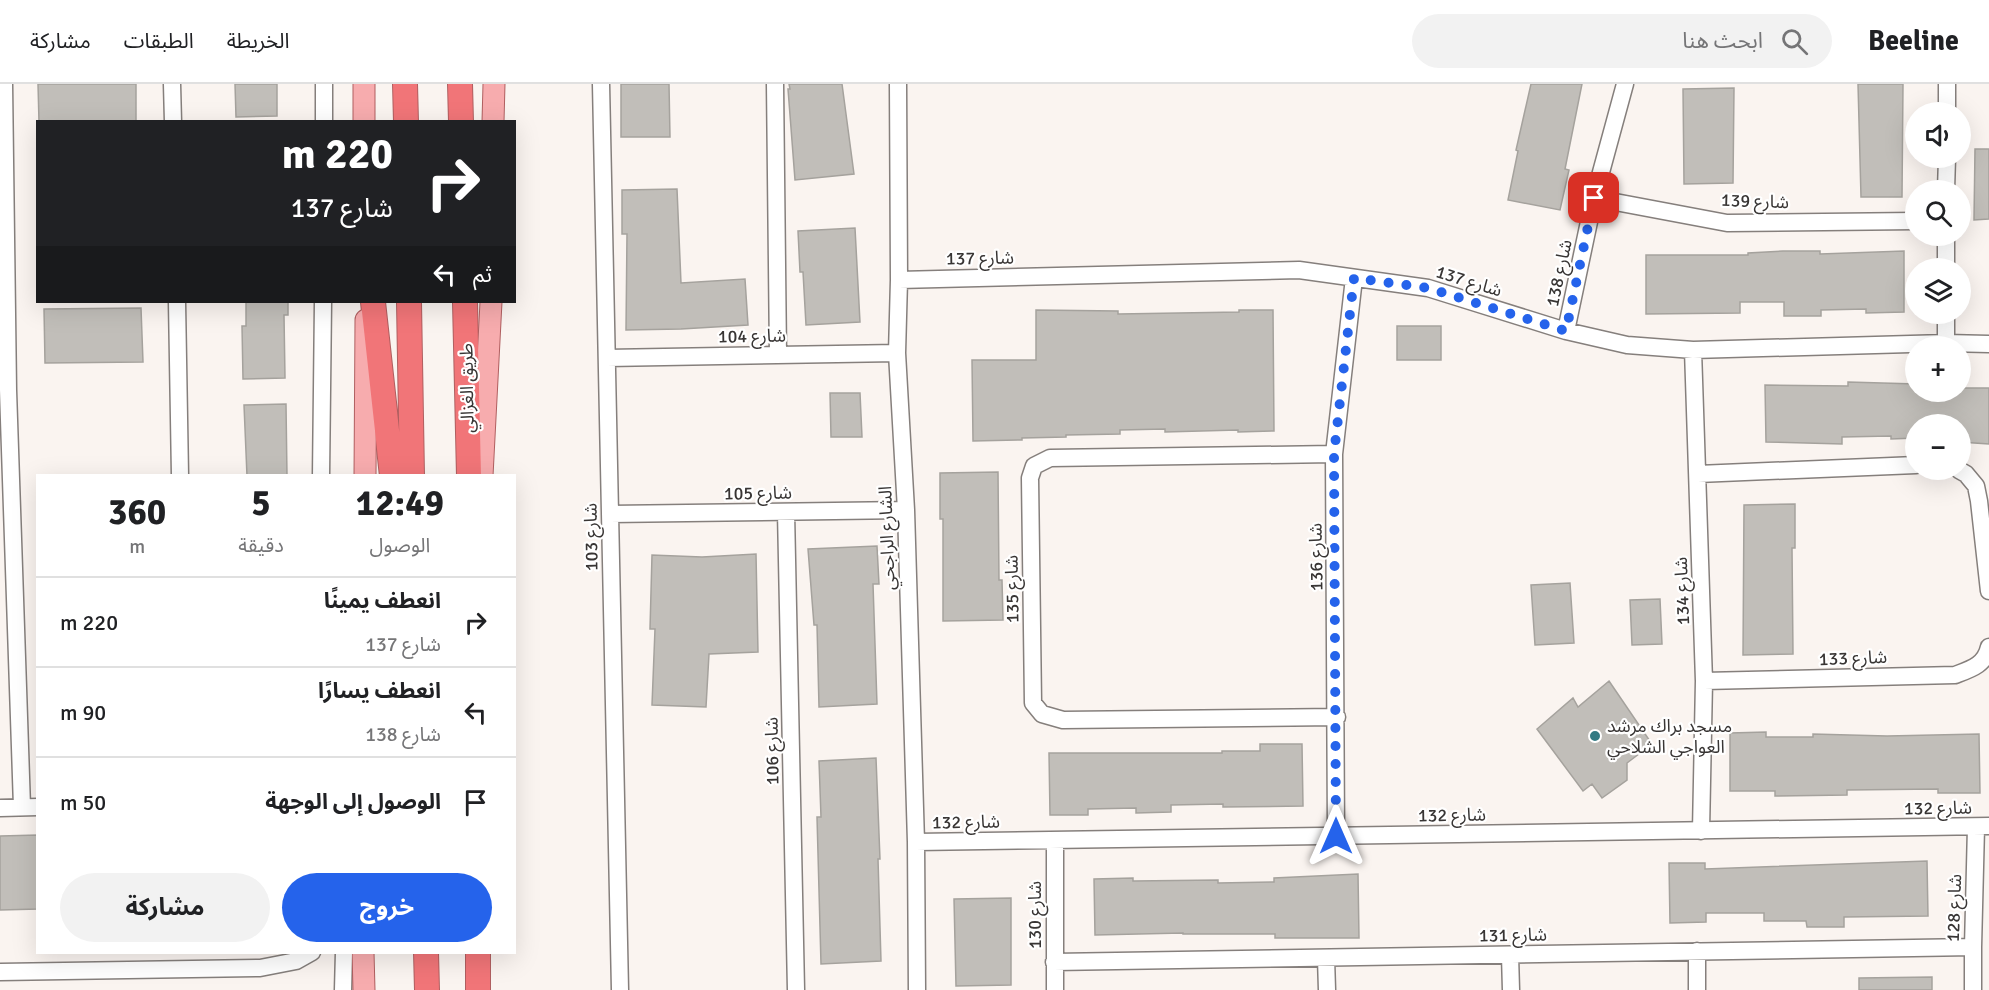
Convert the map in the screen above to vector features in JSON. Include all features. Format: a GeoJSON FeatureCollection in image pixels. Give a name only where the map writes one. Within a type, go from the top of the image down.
{"type":"FeatureCollection","features":[{"type":"Feature","properties":{"kind":"highway"},"geometry":{"type":"LineString","coordinates":[[405,84],[406,120]]}},
{"type":"Feature","properties":{"kind":"highway"},"geometry":{"type":"LineString","coordinates":[[460,84],[461,120]]}},
{"type":"Feature","properties":{"kind":"highway"},"geometry":{"type":"LineString","coordinates":[[373,303],[392,474]]}},
{"type":"Feature","properties":{"kind":"highway"},"geometry":{"type":"LineString","coordinates":[[409,303],[412,474]]}},
{"type":"Feature","properties":{"kind":"highway","name":"طريق الغزالي"},"geometry":{"type":"LineString","coordinates":[[465,303],[469,474]]}},
{"type":"Feature","properties":{"kind":"highway"},"geometry":{"type":"LineString","coordinates":[[426,954],[427,990]]}},
{"type":"Feature","properties":{"kind":"highway"},"geometry":{"type":"LineString","coordinates":[[478,954],[478,990]]}},
{"type":"Feature","properties":{"kind":"main road"},"geometry":{"type":"LineString","coordinates":[[364,84],[364,120]]}},
{"type":"Feature","properties":{"kind":"main road"},"geometry":{"type":"LineString","coordinates":[[493,120],[494,84]]}},
{"type":"Feature","properties":{"kind":"main road"},"geometry":{"type":"LineString","coordinates":[[365,474],[366,303]]}},
{"type":"Feature","properties":{"kind":"main road"},"geometry":{"type":"LineString","coordinates":[[482,474],[491,303]]}},
{"type":"Feature","properties":{"kind":"main road"},"geometry":{"type":"LineString","coordinates":[[363,954],[364,990]]}},
{"type":"Feature","properties":{"kind":"street"},"geometry":{"type":"LineString","coordinates":[[0,807],[30,807],[8,390],[4,84]]}},
{"type":"Feature","properties":{"kind":"street"},"geometry":{"type":"LineString","coordinates":[[172,84],[173,120]]}},
{"type":"Feature","properties":{"kind":"street"},"geometry":{"type":"LineString","coordinates":[[324,84],[324,120]]}},
{"type":"Feature","properties":{"kind":"street","name":"شارع 103"},"geometry":{"type":"LineString","coordinates":[[601,84],[620,990]]}},
{"type":"Feature","properties":{"kind":"street"},"geometry":{"type":"LineString","coordinates":[[775,84],[778,355]]}},
{"type":"Feature","properties":{"kind":"street","name":"الشارع الراجحي"},"geometry":{"type":"LineString","coordinates":[[898,84],[897,353],[906,510],[916,842],[917,990]]}},
{"type":"Feature","properties":{"kind":"street","name":"شارع 138"},"geometry":{"type":"LineString","coordinates":[[1566,331],[1594,198],[1625,84]]}},
{"type":"Feature","properties":{"kind":"street"},"geometry":{"type":"LineString","coordinates":[[1947,84],[1947,102]]}},
{"type":"Feature","properties":{"kind":"street","name":"شارع 139"},"geometry":{"type":"LineString","coordinates":[[1594,198],[1727,223],[1905,221]]}},
{"type":"Feature","properties":{"kind":"street","name":"شارع 137"},"geometry":{"type":"LineString","coordinates":[[899,280],[1299,270],[1428,288],[1566,331],[1627,345],[1693,350],[1905,344]]}},
{"type":"Feature","properties":{"kind":"street","name":"شارع 136"},"geometry":{"type":"LineString","coordinates":[[1336,836],[1334,454],[1354,278]]}},
{"type":"Feature","properties":{"kind":"street"},"geometry":{"type":"LineString","coordinates":[[177,303],[180,474]]}},
{"type":"Feature","properties":{"kind":"street"},"geometry":{"type":"LineString","coordinates":[[321,474],[323,303]]}},
{"type":"Feature","properties":{"kind":"street","name":"شارع 137"},"geometry":{"type":"LineString","coordinates":[[1971,344],[1989,344]]}},
{"type":"Feature","properties":{"kind":"street","name":"شارع 134"},"geometry":{"type":"LineString","coordinates":[[1693,350],[1704,681],[1701,831]]}},
{"type":"Feature","properties":{"kind":"street","name":"شارع 104"},"geometry":{"type":"LineString","coordinates":[[607,358],[897,353]]}},
{"type":"Feature","properties":{"kind":"street","name":"شارع 135"},"geometry":{"type":"LineString","coordinates":[[1334,454],[1050,458],[1034,466],[1030,478],[1033,703],[1042,714],[1063,720],[1337,717]]}},
{"type":"Feature","properties":{"kind":"street"},"geometry":{"type":"LineString","coordinates":[[1698,474],[1905,465]]}},
{"type":"Feature","properties":{"kind":"street"},"geometry":{"type":"LineString","coordinates":[[1971,480],[1976,486],[1979,501],[1989,591]]}},
{"type":"Feature","properties":{"kind":"street","name":"شارع 105"},"geometry":{"type":"LineString","coordinates":[[610,514],[906,510]]}},
{"type":"Feature","properties":{"kind":"street","name":"شارع 106"},"geometry":{"type":"LineString","coordinates":[[786,512],[796,990]]}},
{"type":"Feature","properties":{"kind":"street","name":"شارع 133"},"geometry":{"type":"LineString","coordinates":[[1704,681],[1955,675],[1976,668],[1987,654],[1989,647]]}},
{"type":"Feature","properties":{"kind":"street","name":"شارع 132"},"geometry":{"type":"LineString","coordinates":[[916,842],[1983,826]]}},
{"type":"Feature","properties":{"kind":"street","name":"شارع 128"},"geometry":{"type":"LineString","coordinates":[[1973,990],[1972,947],[1983,826]]}},
{"type":"Feature","properties":{"kind":"street","name":"شارع 130"},"geometry":{"type":"LineString","coordinates":[[1054,840],[1055,990]]}},
{"type":"Feature","properties":{"kind":"street","name":"شارع 131"},"geometry":{"type":"LineString","coordinates":[[1054,962],[1972,947]]}},
{"type":"Feature","properties":{"kind":"street"},"geometry":{"type":"LineString","coordinates":[[1697,951],[1697,990]]}},
{"type":"Feature","properties":{"kind":"street"},"geometry":{"type":"LineString","coordinates":[[0,972],[260,968],[296,961],[308,954]]}},
{"type":"Feature","properties":{"kind":"street"},"geometry":{"type":"LineString","coordinates":[[343,990],[344,954]]}},
{"type":"Feature","properties":{"kind":"street"},"geometry":{"type":"LineString","coordinates":[[1510,954],[1511,990]]}},
{"type":"Feature","properties":{"kind":"street"},"geometry":{"type":"LineString","coordinates":[[1326,957],[1327,990]]}},
{"type":"Feature","properties":{"kind":"building"},"geometry":{"type":"Polygon","coordinates":[[[38,84],[136,84],[136,120],[39,120],[38,84]]]}},
{"type":"Feature","properties":{"kind":"building"},"geometry":{"type":"Polygon","coordinates":[[[235,84],[277,84],[277,116],[236,117],[235,84]]]}},
{"type":"Feature","properties":{"kind":"building"},"geometry":{"type":"Polygon","coordinates":[[[621,84],[669,84],[670,137],[621,137],[621,84]]]}},
{"type":"Feature","properties":{"kind":"building"},"geometry":{"type":"Polygon","coordinates":[[[789,84],[842,84],[854,174],[795,180],[789,84]]]}},
{"type":"Feature","properties":{"kind":"building"},"geometry":{"type":"Polygon","coordinates":[[[1531,84],[1582,84],[1565,169],[1569,170],[1560,210],[1508,200],[1518,151],[1516,150],[1531,84]]]}},
{"type":"Feature","properties":{"kind":"building"},"geometry":{"type":"Polygon","coordinates":[[[1858,84],[1903,84],[1902,197],[1861,197],[1858,84]]]}},
{"type":"Feature","properties":{"kind":"building"},"geometry":{"type":"Polygon","coordinates":[[[1734,88],[1733,183],[1684,184],[1683,89],[1734,88]]]}},
{"type":"Feature","properties":{"kind":"building"},"geometry":{"type":"Polygon","coordinates":[[[1975,149],[1989,149],[1989,219],[1974,220],[1975,149]]]}},
{"type":"Feature","properties":{"kind":"building"},"geometry":{"type":"Polygon","coordinates":[[[677,189],[681,283],[745,279],[748,325],[626,330],[627,234],[622,234],[622,190],[677,189]]]}},
{"type":"Feature","properties":{"kind":"building"},"geometry":{"type":"Polygon","coordinates":[[[855,228],[860,322],[806,325],[798,231],[855,228]]]}},
{"type":"Feature","properties":{"kind":"building"},"geometry":{"type":"Polygon","coordinates":[[[1820,251],[1820,254],[1904,251],[1904,312],[1866,313],[1866,309],[1821,310],[1821,316],[1784,316],[1784,302],[1740,302],[1740,313],[1646,314],[1646,255],[1748,255],[1748,253],[1820,251]]]}},
{"type":"Feature","properties":{"kind":"building"},"geometry":{"type":"Polygon","coordinates":[[[246,303],[288,303],[288,315],[284,315],[285,378],[243,379],[242,326],[246,326],[246,303]]]}},
{"type":"Feature","properties":{"kind":"building"},"geometry":{"type":"Polygon","coordinates":[[[141,308],[143,362],[45,363],[44,309],[141,308]]]}},
{"type":"Feature","properties":{"kind":"building"},"geometry":{"type":"Polygon","coordinates":[[[1036,310],[1118,311],[1118,314],[1273,310],[1274,431],[1120,430],[1120,434],[973,441],[972,360],[1036,360],[1036,310]]]}},
{"type":"Feature","properties":{"kind":"building"},"geometry":{"type":"Polygon","coordinates":[[[1397,326],[1441,326],[1441,360],[1397,360],[1397,326]]]}},
{"type":"Feature","properties":{"kind":"building"},"geometry":{"type":"Polygon","coordinates":[[[1848,382],[1905,384],[1905,402],[1971,402],[1971,388],[1989,388],[1989,444],[1971,443],[1971,414],[1905,414],[1905,438],[1891,439],[1891,436],[1842,437],[1842,444],[1766,442],[1765,385],[1848,386],[1848,382]]]}},
{"type":"Feature","properties":{"kind":"building"},"geometry":{"type":"Polygon","coordinates":[[[830,393],[860,393],[862,437],[831,437],[830,393]]]}},
{"type":"Feature","properties":{"kind":"building"},"geometry":{"type":"Polygon","coordinates":[[[286,404],[287,474],[247,474],[244,405],[286,404]]]}},
{"type":"Feature","properties":{"kind":"building"},"geometry":{"type":"Polygon","coordinates":[[[998,472],[999,580],[1002,580],[1003,620],[943,621],[943,519],[940,519],[940,473],[998,472]]]}},
{"type":"Feature","properties":{"kind":"building"},"geometry":{"type":"Polygon","coordinates":[[[1795,504],[1795,548],[1792,548],[1793,654],[1743,655],[1744,505],[1795,504]]]}},
{"type":"Feature","properties":{"kind":"building"},"geometry":{"type":"Polygon","coordinates":[[[877,546],[879,584],[873,584],[877,704],[819,707],[817,625],[814,625],[808,549],[877,546]]]}},
{"type":"Feature","properties":{"kind":"building"},"geometry":{"type":"Polygon","coordinates":[[[756,554],[758,652],[709,654],[706,707],[652,705],[655,629],[650,629],[652,555],[702,557],[756,554]]]}},
{"type":"Feature","properties":{"kind":"building"},"geometry":{"type":"Polygon","coordinates":[[[1570,583],[1574,643],[1535,645],[1531,585],[1570,583]]]}},
{"type":"Feature","properties":{"kind":"building"},"geometry":{"type":"Polygon","coordinates":[[[1660,599],[1662,644],[1632,645],[1630,600],[1660,599]]]}},
{"type":"Feature","properties":{"kind":"building","name":"مسجد براك مرشد العواجي الشلاحي"},"geometry":{"type":"Polygon","coordinates":[[[1609,681],[1652,744],[1627,763],[1627,780],[1602,798],[1592,784],[1583,791],[1537,729],[1573,698],[1578,707],[1609,681]]]}},
{"type":"Feature","properties":{"kind":"building"},"geometry":{"type":"Polygon","coordinates":[[[1766,732],[1766,737],[1813,737],[1813,734],[1887,736],[1979,734],[1980,793],[1938,793],[1938,789],[1847,790],[1847,795],[1775,796],[1775,791],[1730,791],[1730,733],[1766,732]]]}},
{"type":"Feature","properties":{"kind":"building"},"geometry":{"type":"Polygon","coordinates":[[[1260,744],[1302,744],[1303,806],[1171,805],[1171,812],[1136,813],[1136,808],[1088,809],[1088,815],[1050,815],[1049,753],[1222,753],[1222,751],[1260,751],[1260,744]]]}},
{"type":"Feature","properties":{"kind":"building"},"geometry":{"type":"Polygon","coordinates":[[[876,758],[881,961],[821,964],[817,817],[821,817],[819,761],[876,758]]]}},
{"type":"Feature","properties":{"kind":"building"},"geometry":{"type":"Polygon","coordinates":[[[36,835],[36,909],[0,910],[0,836],[36,835]]]}},
{"type":"Feature","properties":{"kind":"building"},"geometry":{"type":"Polygon","coordinates":[[[1927,861],[1928,916],[1844,917],[1844,927],[1807,927],[1806,921],[1764,921],[1764,913],[1706,913],[1706,922],[1670,923],[1669,863],[1705,863],[1705,869],[1927,861]]]}},
{"type":"Feature","properties":{"kind":"building"},"geometry":{"type":"Polygon","coordinates":[[[1358,874],[1359,938],[1275,938],[1275,934],[1095,935],[1094,879],[1218,880],[1218,883],[1274,882],[1274,878],[1358,874]]]}},
{"type":"Feature","properties":{"kind":"building"},"geometry":{"type":"Polygon","coordinates":[[[1011,898],[1011,985],[956,986],[954,899],[1011,898]]]}},
{"type":"Feature","properties":{"kind":"building"},"geometry":{"type":"Polygon","coordinates":[[[1932,977],[1932,990],[1859,990],[1859,978],[1932,977]]]}},
{"type":"Feature","properties":{"kind":"place","name":"مسجد براك مرشد العواجي الشلاحي"},"geometry":{"type":"Point","coordinates":[1595,736]}},
{"type":"Feature","properties":{"kind":"route"},"geometry":{"type":"LineString","coordinates":[[1336,836],[1334,454],[1354,278],[1428,288],[1566,331],[1594,198]]}}]}
